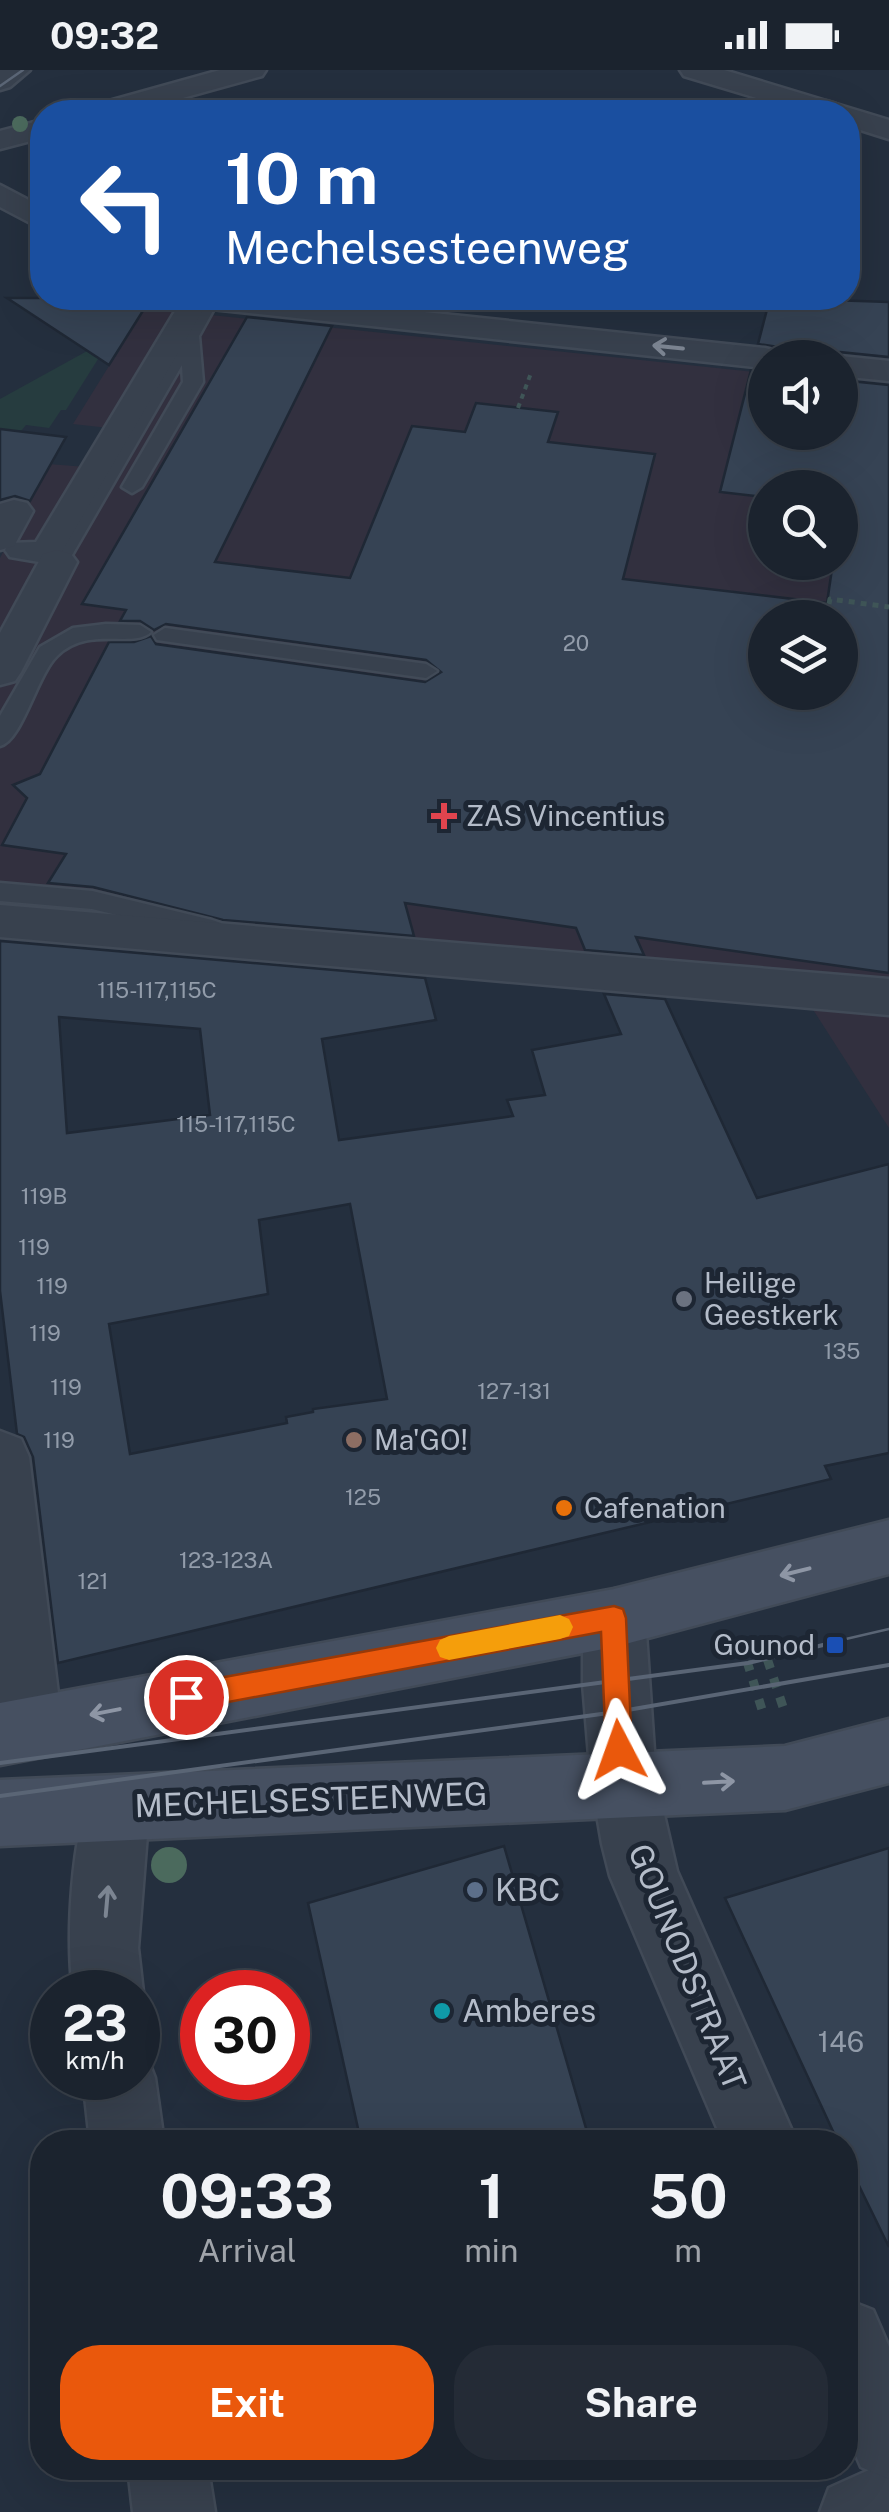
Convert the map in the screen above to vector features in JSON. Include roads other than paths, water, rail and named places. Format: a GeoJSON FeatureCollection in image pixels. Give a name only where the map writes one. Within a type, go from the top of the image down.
{"type":"FeatureCollection","features":[{"type":"Feature","properties":{"kind":"main road"},"geometry":{"type":"LineString","coordinates":[[15,1730],[614,1618],[889,1547]]}},
{"type":"Feature","properties":{"kind":"main road","name":"MECHELSESTEENWEG"},"geometry":{"type":"LineString","coordinates":[[0,1813],[193,1802],[622,1788],[794,1776],[889,1752]]}},
{"type":"Feature","properties":{"kind":"street"},"geometry":{"type":"LineString","coordinates":[[0,81],[16,70]]}},
{"type":"Feature","properties":{"kind":"street"},"geometry":{"type":"LineString","coordinates":[[144,100],[252,70]]}},
{"type":"Feature","properties":{"kind":"street"},"geometry":{"type":"LineString","coordinates":[[694,70],[793,100]]}},
{"type":"Feature","properties":{"kind":"street"},"geometry":{"type":"LineString","coordinates":[[860,121],[889,130]]}},
{"type":"Feature","properties":{"kind":"street"},"geometry":{"type":"LineString","coordinates":[[0,140],[30,132]]}},
{"type":"Feature","properties":{"kind":"street"},"geometry":{"type":"LineString","coordinates":[[0,194],[30,213]]}},
{"type":"Feature","properties":{"kind":"street"},"geometry":{"type":"LineString","coordinates":[[0,672],[18,542],[45,553],[196,310]]}},
{"type":"Feature","properties":{"kind":"street"},"geometry":{"type":"LineString","coordinates":[[315,310],[748,356]]}},
{"type":"Feature","properties":{"kind":"street"},"geometry":{"type":"LineString","coordinates":[[858,368],[889,371]]}},
{"type":"Feature","properties":{"kind":"street"},"geometry":{"type":"LineString","coordinates":[[0,921],[889,997]]}},
{"type":"Feature","properties":{"kind":"street"},"geometry":{"type":"LineString","coordinates":[[0,1457],[15,1730]]}},
{"type":"Feature","properties":{"kind":"street"},"geometry":{"type":"LineString","coordinates":[[614,1618],[622,1788]]}},
{"type":"Feature","properties":{"kind":"street","name":"GOUNODSTRAAT"},"geometry":{"type":"LineString","coordinates":[[622,1788],[644,1876],[755,2130]]}},
{"type":"Feature","properties":{"kind":"street"},"geometry":{"type":"LineString","coordinates":[[106,1970],[103,1948],[116,1809]]}},
{"type":"Feature","properties":{"kind":"street"},"geometry":{"type":"LineString","coordinates":[[122,2100],[126,2130]]}},
{"type":"Feature","properties":{"kind":"street"},"geometry":{"type":"LineString","coordinates":[[858,2368],[889,2439]]}},
{"type":"Feature","properties":{"kind":"street"},"geometry":{"type":"LineString","coordinates":[[170,2480],[174,2512]]}},
{"type":"Feature","properties":{"kind":"street"},"geometry":{"type":"LineString","coordinates":[[853,2512],[889,2494]]}},
{"type":"Feature","properties":{"kind":"lane"},"geometry":{"type":"LineString","coordinates":[[18,542],[190,336],[199,310]]}},
{"type":"Feature","properties":{"kind":"lane"},"geometry":{"type":"LineString","coordinates":[[132,488],[193,382],[190,336]]}},
{"type":"Feature","properties":{"kind":"lane"},"geometry":{"type":"LineString","coordinates":[[0,739],[53,644],[84,630],[140,632]]}},
{"type":"Feature","properties":{"kind":"lane"},"geometry":{"type":"LineString","coordinates":[[165,636],[426,671]]}},
{"type":"Feature","properties":{"kind":"lane"},"geometry":{"type":"LineString","coordinates":[[0,892],[92,900],[273,943]]}},
{"type":"Feature","properties":{"kind":"tram line"},"geometry":{"type":"LineString","coordinates":[[0,86],[23,70]]}},
{"type":"Feature","properties":{"kind":"tram line"},"geometry":{"type":"LineString","coordinates":[[833,1642],[889,1629]]}},
{"type":"Feature","properties":{"kind":"tram line"},"geometry":{"type":"LineString","coordinates":[[0,1763],[748,1663],[844,1640]]}},
{"type":"Feature","properties":{"kind":"tram line"},"geometry":{"type":"LineString","coordinates":[[0,1796],[616,1712],[889,1665]]}},
{"type":"Feature","properties":{"kind":"place","name":"ZAS Vincentius"},"geometry":{"type":"Point","coordinates":[444,816]}},
{"type":"Feature","properties":{"kind":"place","name":"Heilige Geestkerk"},"geometry":{"type":"Point","coordinates":[684,1299]}},
{"type":"Feature","properties":{"kind":"place","name":"Ma'GO!"},"geometry":{"type":"Point","coordinates":[354,1440]}},
{"type":"Feature","properties":{"kind":"place","name":"Cafenation"},"geometry":{"type":"Point","coordinates":[564,1508]}},
{"type":"Feature","properties":{"kind":"place","name":"Gounod"},"geometry":{"type":"Point","coordinates":[835,1645]}},
{"type":"Feature","properties":{"kind":"place","name":"KBC"},"geometry":{"type":"Point","coordinates":[475,1890]}},
{"type":"Feature","properties":{"kind":"place","name":"Amberes"},"geometry":{"type":"Point","coordinates":[442,2011]}}]}
